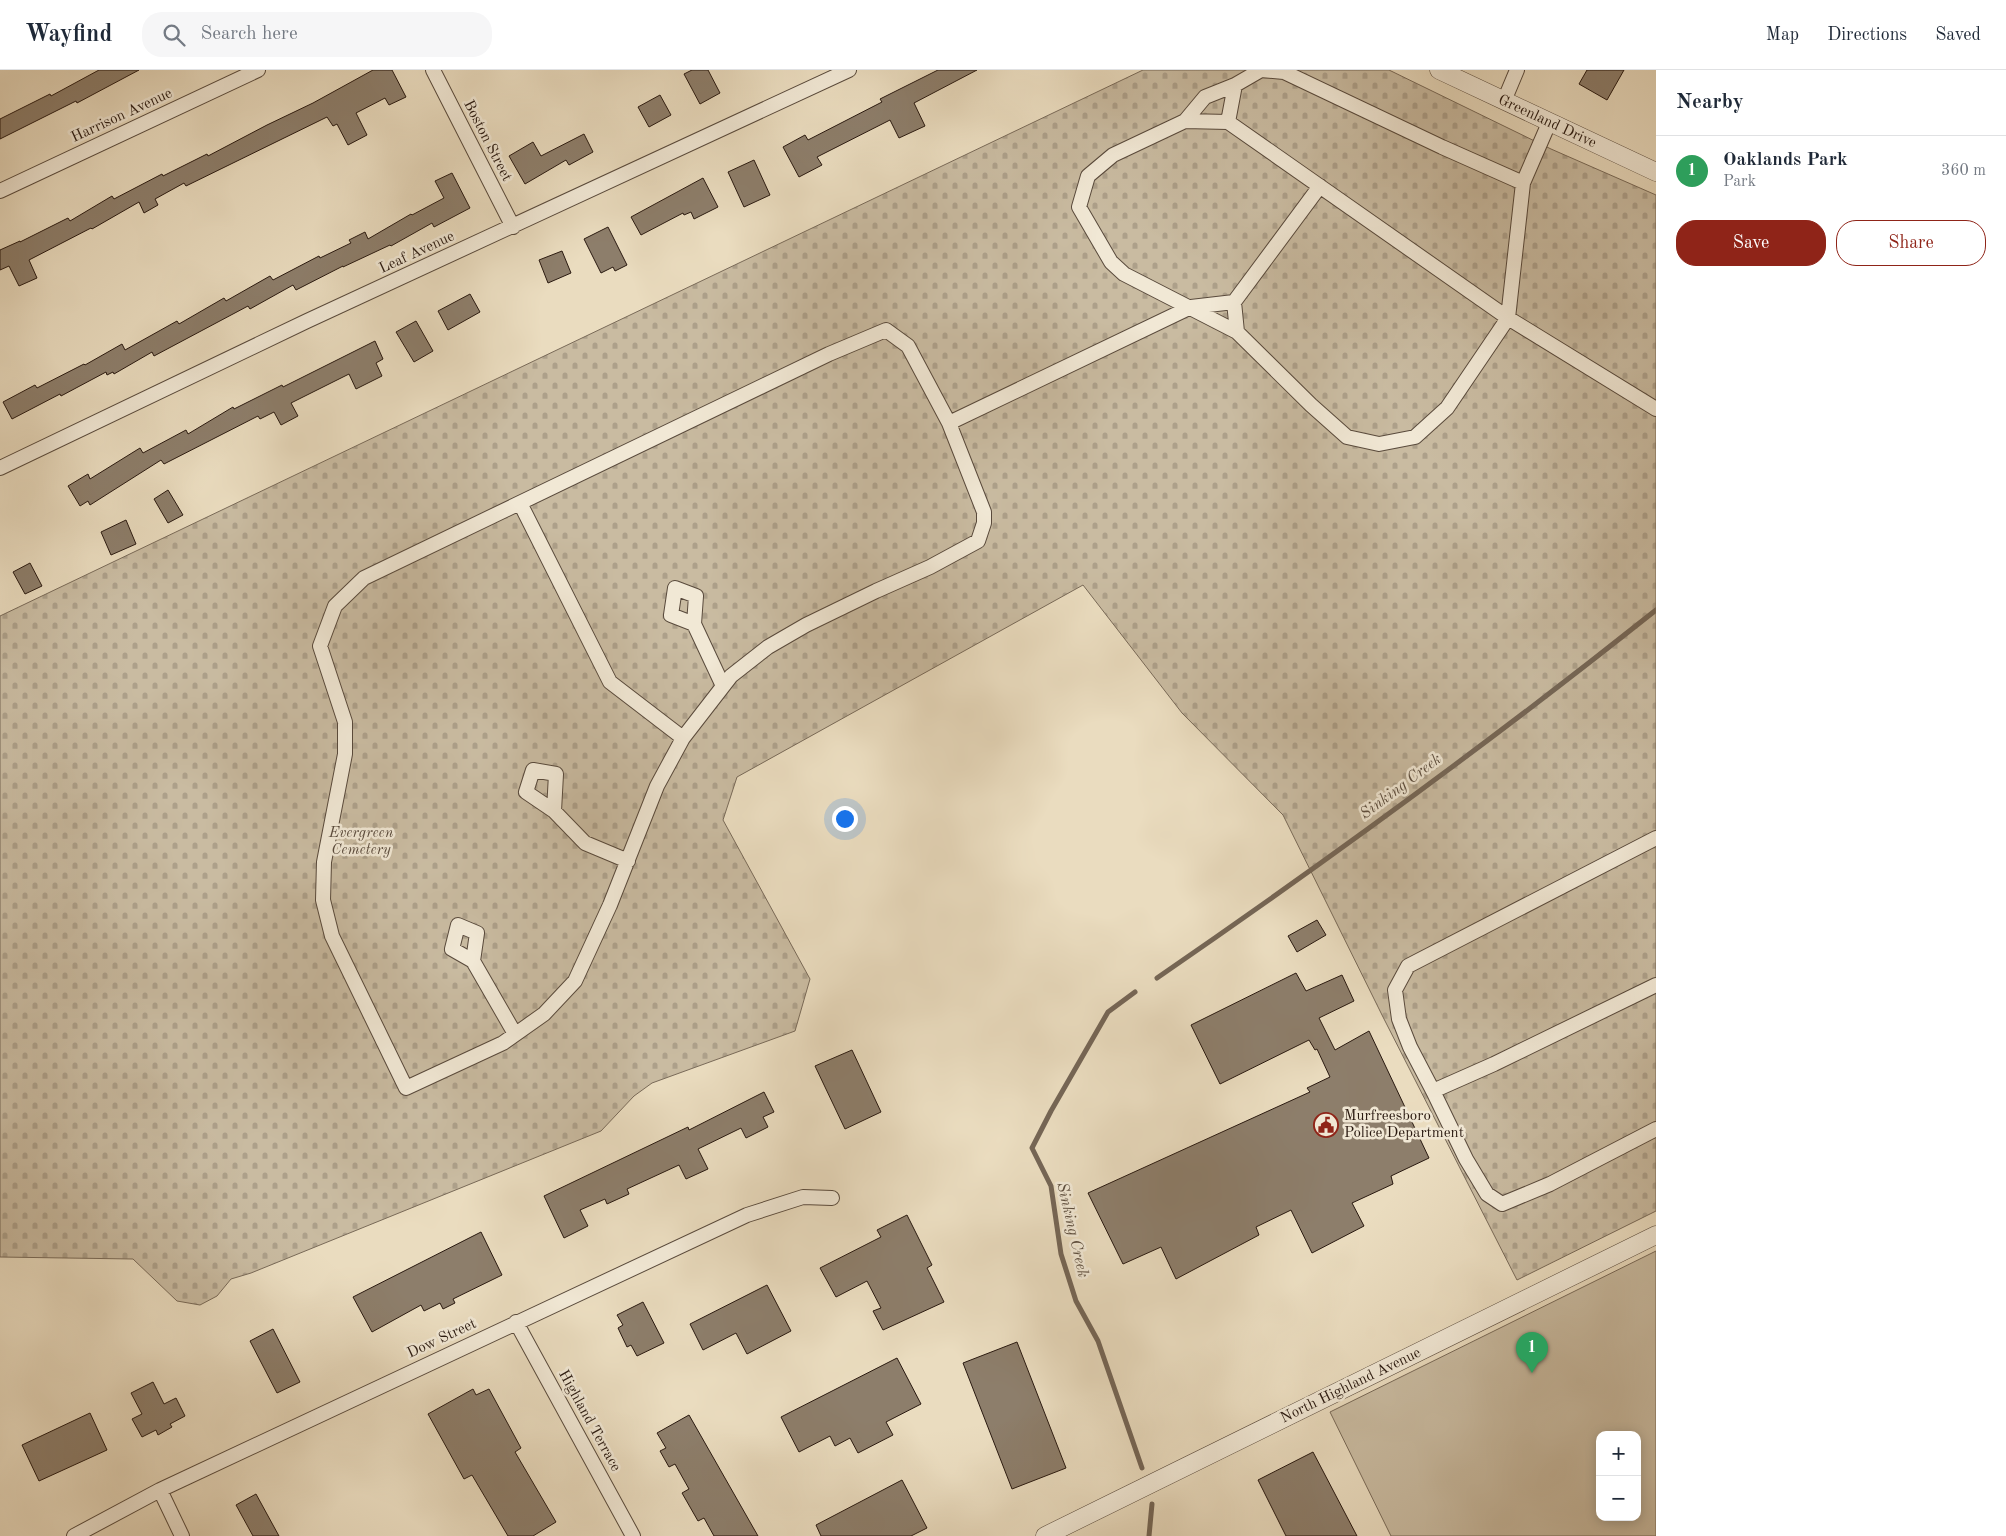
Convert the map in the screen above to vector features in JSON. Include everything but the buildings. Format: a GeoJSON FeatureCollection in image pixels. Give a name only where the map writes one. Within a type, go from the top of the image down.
{"type":"FeatureCollection","features":[{"type":"Feature","properties":{"kind":"street","name":"Harrison Avenue"},"geometry":{"type":"LineString","coordinates":[[0,191],[258,70]]}},
{"type":"Feature","properties":{"kind":"street","name":"Boston Street"},"geometry":{"type":"LineString","coordinates":[[433,70],[513,227]]}},
{"type":"Feature","properties":{"kind":"street","name":"Leaf Avenue"},"geometry":{"type":"LineString","coordinates":[[0,468],[307,321],[849,70]]}},
{"type":"Feature","properties":{"kind":"street"},"geometry":{"type":"LineString","coordinates":[[1523,183],[1284,72],[1261,70],[1235,85],[1205,96],[1185,121],[1113,155],[1088,176],[1079,207],[1111,262],[1124,274],[1237,332],[1311,405],[1347,437],[1379,444],[1415,437],[1446,408],[1508,318],[1523,183],[1549,123]]}},
{"type":"Feature","properties":{"kind":"street","name":"Greenland Drive"},"geometry":{"type":"LineString","coordinates":[[1439,70],[1656,172]]}},
{"type":"Feature","properties":{"kind":"street"},"geometry":{"type":"LineString","coordinates":[[1504,101],[1517,70]]}},
{"type":"Feature","properties":{"kind":"street"},"geometry":{"type":"LineString","coordinates":[[1228,122],[1235,85]]}},
{"type":"Feature","properties":{"kind":"street"},"geometry":{"type":"LineString","coordinates":[[1185,121],[1228,122],[1508,318],[1656,409]]}},
{"type":"Feature","properties":{"kind":"street"},"geometry":{"type":"LineString","coordinates":[[1237,332],[1234,302],[1320,186]]}},
{"type":"Feature","properties":{"kind":"street"},"geometry":{"type":"LineString","coordinates":[[949,423],[1191,307],[1234,302]]}},
{"type":"Feature","properties":{"kind":"street"},"geometry":{"type":"LineString","coordinates":[[886,330],[908,346],[949,423],[984,512],[984,523],[978,541],[930,567],[798,629],[768,647],[731,676],[683,738],[657,786],[610,905],[575,980],[544,1014],[502,1043],[406,1088],[332,936],[323,900],[324,862],[346,754],[344,722],[320,646],[335,606],[364,578],[829,354],[886,330]]}},
{"type":"Feature","properties":{"kind":"street"},"geometry":{"type":"LineString","coordinates":[[520,503],[610,682],[683,738]]}},
{"type":"Feature","properties":{"kind":"street"},"geometry":{"type":"LineString","coordinates":[[694,624],[723,686]]}},
{"type":"Feature","properties":{"kind":"street"},"geometry":{"type":"LineString","coordinates":[[554,811],[585,843],[628,861]]}},
{"type":"Feature","properties":{"kind":"street"},"geometry":{"type":"LineString","coordinates":[[1656,838],[1408,966],[1395,990],[1399,1019],[1410,1047],[1470,1166],[1487,1194],[1502,1204],[1550,1184],[1656,1129]]}},
{"type":"Feature","properties":{"kind":"street"},"geometry":{"type":"LineString","coordinates":[[473,961],[515,1034]]}},
{"type":"Feature","properties":{"kind":"street"},"geometry":{"type":"LineString","coordinates":[[1433,1091],[1494,1064],[1656,985]]}},
{"type":"Feature","properties":{"kind":"street","name":"Dow Street"},"geometry":{"type":"LineString","coordinates":[[74,1536],[160,1490],[747,1215],[803,1197],[832,1198]]}},
{"type":"Feature","properties":{"kind":"street","name":"North Highland Avenue"},"geometry":{"type":"LineString","coordinates":[[1046,1536],[1656,1236]]}},
{"type":"Feature","properties":{"kind":"street","name":"Highland Terrace"},"geometry":{"type":"LineString","coordinates":[[516,1322],[633,1536]]}},
{"type":"Feature","properties":{"kind":"street"},"geometry":{"type":"LineString","coordinates":[[160,1490],[182,1536]]}},
{"type":"Feature","properties":{"kind":"green space","name":"Evergreen Cemetery"},"geometry":{"type":"Polygon","coordinates":[[[1143,70],[1389,70],[1551,149],[1656,195],[1656,1211],[1517,1280],[1283,815],[1182,713],[1083,585],[737,777],[723,820],[810,979],[795,1031],[652,1083],[634,1096],[601,1131],[251,1273],[231,1279],[217,1296],[200,1305],[177,1301],[133,1259],[0,1257],[0,616],[1143,70]]]}},
{"type":"Feature","properties":{"kind":"green space"},"geometry":{"type":"Polygon","coordinates":[[[1656,1251],[1656,1536],[1391,1536],[1330,1412],[1656,1251]]]}},
{"type":"Feature","properties":{"kind":"waterway","name":"Sinking Creek"},"geometry":{"type":"LineString","coordinates":[[1157,978],[1410,798],[1656,610]]}},
{"type":"Feature","properties":{"kind":"waterway","name":"Sinking Creek"},"geometry":{"type":"LineString","coordinates":[[1135,992],[1108,1012],[1032,1148],[1051,1186],[1061,1254],[1076,1301],[1098,1341],[1142,1468]]}},
{"type":"Feature","properties":{"kind":"waterway","name":"Sinking Creek"},"geometry":{"type":"LineString","coordinates":[[1149,1536],[1152,1504]]}},
{"type":"Feature","properties":{"kind":"place","name":"Murfreesboro Police Department"},"geometry":{"type":"Point","coordinates":[1326,1125]}},
{"type":"Feature","properties":{"kind":"place","name":"Oaklands Park"},"geometry":{"type":"Point","coordinates":[1532,1373]}}]}
